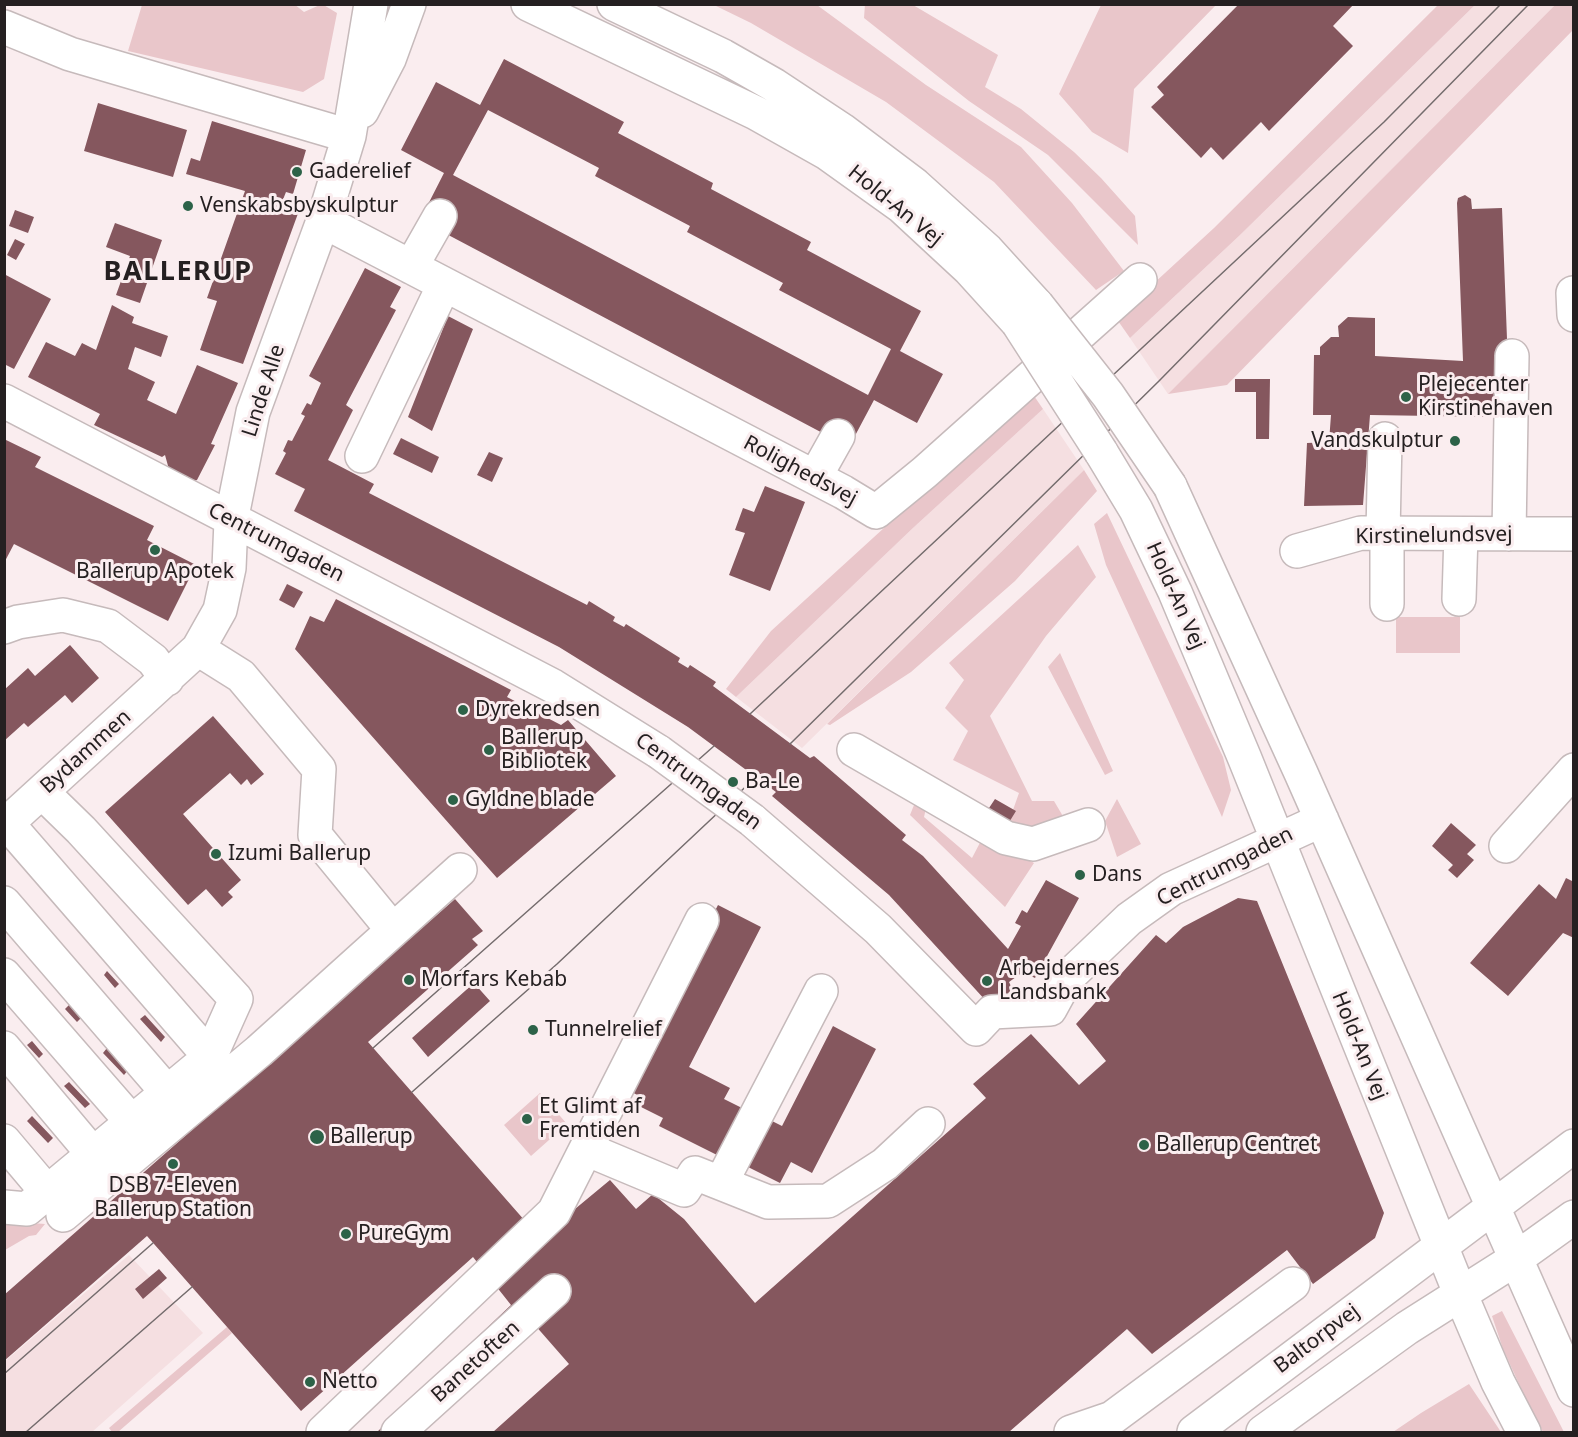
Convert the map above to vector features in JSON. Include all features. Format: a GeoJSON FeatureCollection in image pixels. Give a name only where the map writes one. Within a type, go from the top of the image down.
{"type":"FeatureCollection","features":[{"type":"Feature","properties":{"kind":"street","name":"Linde Alle"},"geometry":{"type":"LineString","coordinates":[[198,649],[220,610],[229,568],[231,521],[253,412],[323,221],[349,136],[371,4]]}},
{"type":"Feature","properties":{"kind":"street","name":"Linde Alle"},"geometry":{"type":"LineString","coordinates":[[349,136],[389,59],[409,4]]}},
{"type":"Feature","properties":{"kind":"street","name":"Hold-An Vej"},"geometry":{"type":"LineString","coordinates":[[528,4],[756,113],[827,153],[901,206],[969,269],[1027,314],[1108,394],[1170,486],[1322,820],[1491,1208],[1574,1390]]}},
{"type":"Feature","properties":{"kind":"street","name":"Hold-An Vej"},"geometry":{"type":"LineString","coordinates":[[614,4],[723,56],[774,85],[842,130],[915,185],[987,250],[1027,314],[1080,416],[1136,510],[1175,592],[1440,1246],[1498,1382],[1524,1432]]}},
{"type":"Feature","properties":{"kind":"street"},"geometry":{"type":"LineString","coordinates":[[4,27],[70,54],[349,136]]}},
{"type":"Feature","properties":{"kind":"street"},"geometry":{"type":"LineString","coordinates":[[411,267],[440,216]]}},
{"type":"Feature","properties":{"kind":"street","name":"Rolighedsvej"},"geometry":{"type":"LineString","coordinates":[[323,221],[815,477],[876,512],[925,472],[1140,280]]}},
{"type":"Feature","properties":{"kind":"street"},"geometry":{"type":"LineString","coordinates":[[362,456],[444,285]]}},
{"type":"Feature","properties":{"kind":"street"},"geometry":{"type":"LineString","coordinates":[[1573,293],[1574,315]]}},
{"type":"Feature","properties":{"kind":"street"},"geometry":{"type":"LineString","coordinates":[[1509,534],[1512,356]]}},
{"type":"Feature","properties":{"kind":"street","name":"Centrumgaden"},"geometry":{"type":"LineString","coordinates":[[4,401],[231,521],[264,534],[553,686],[659,752],[752,820],[878,929],[976,1029],[992,1012],[1050,1010],[1067,978],[1129,919],[1171,889],[1276,839],[1322,820]]}},
{"type":"Feature","properties":{"kind":"street"},"geometry":{"type":"LineString","coordinates":[[815,477],[838,436]]}},
{"type":"Feature","properties":{"kind":"street"},"geometry":{"type":"LineString","coordinates":[[1385,439],[1387,604]]}},
{"type":"Feature","properties":{"kind":"street","name":"Kirstinelundsvej"},"geometry":{"type":"LineString","coordinates":[[1297,551],[1361,533],[1574,534]]}},
{"type":"Feature","properties":{"kind":"street"},"geometry":{"type":"LineString","coordinates":[[1459,599],[1461,534]]}},
{"type":"Feature","properties":{"kind":"street"},"geometry":{"type":"LineString","coordinates":[[4,627],[18,622],[63,615],[108,626],[153,660],[167,679]]}},
{"type":"Feature","properties":{"kind":"street"},"geometry":{"type":"LineString","coordinates":[[198,649],[242,676],[319,769],[315,835],[392,929]]}},
{"type":"Feature","properties":{"kind":"street","name":"Bydammen"},"geometry":{"type":"LineString","coordinates":[[6,824],[198,649]]}},
{"type":"Feature","properties":{"kind":"street"},"geometry":{"type":"LineString","coordinates":[[854,750],[1006,838],[1033,843],[1088,825]]}},
{"type":"Feature","properties":{"kind":"street"},"geometry":{"type":"LineString","coordinates":[[1506,846],[1574,770]]}},
{"type":"Feature","properties":{"kind":"street"},"geometry":{"type":"LineString","coordinates":[[42,792],[81,830],[236,999],[210,1057],[93,1154],[55,1204]]}},
{"type":"Feature","properties":{"kind":"street"},"geometry":{"type":"LineString","coordinates":[[6,824],[210,1057]]}},
{"type":"Feature","properties":{"kind":"street"},"geometry":{"type":"LineString","coordinates":[[4,1207],[27,1209],[55,1204],[259,1051],[460,870]]}},
{"type":"Feature","properties":{"kind":"street"},"geometry":{"type":"LineString","coordinates":[[4,903],[167,1092]]}},
{"type":"Feature","properties":{"kind":"street"},"geometry":{"type":"LineString","coordinates":[[323,1432],[554,1212],[702,920]]}},
{"type":"Feature","properties":{"kind":"street"},"geometry":{"type":"LineString","coordinates":[[4,975],[131,1122]]}},
{"type":"Feature","properties":{"kind":"street"},"geometry":{"type":"LineString","coordinates":[[721,1183],[821,991]]}},
{"type":"Feature","properties":{"kind":"street"},"geometry":{"type":"LineString","coordinates":[[4,1048],[93,1154]]}},
{"type":"Feature","properties":{"kind":"street"},"geometry":{"type":"LineString","coordinates":[[586,1149],[684,1190],[695,1173],[768,1202],[828,1201],[885,1164],[928,1124]]}},
{"type":"Feature","properties":{"kind":"street"},"geometry":{"type":"LineString","coordinates":[[4,1141],[55,1204]]}},
{"type":"Feature","properties":{"kind":"street","name":"Baltorpvej"},"geometry":{"type":"LineString","coordinates":[[1194,1432],[1574,1146]]}},
{"type":"Feature","properties":{"kind":"street","name":"Baltorpvej"},"geometry":{"type":"LineString","coordinates":[[1263,1432],[1460,1293],[1514,1260],[1574,1216]]}},
{"type":"Feature","properties":{"kind":"street"},"geometry":{"type":"LineString","coordinates":[[1071,1432],[1112,1418],[1293,1284]]}},
{"type":"Feature","properties":{"kind":"street","name":"Banetoften"},"geometry":{"type":"LineString","coordinates":[[398,1432],[554,1291]]}},
{"type":"Feature","properties":{"kind":"shaded area"},"geometry":{"type":"Polygon","coordinates":[[[294,4],[304,12],[322,4],[337,13],[324,79],[303,92],[128,51],[142,5],[294,4]]]}},
{"type":"Feature","properties":{"kind":"shaded area"},"geometry":{"type":"Polygon","coordinates":[[[865,4],[913,5],[998,55],[985,87],[1021,109],[1074,152],[1101,178],[1135,216],[1138,245],[1048,155],[969,101],[864,18],[865,4]]]}},
{"type":"Feature","properties":{"kind":"shaded area"},"geometry":{"type":"Polygon","coordinates":[[[714,5],[817,5],[926,85],[1021,147],[1072,203],[1124,271],[1096,290],[994,182],[886,102],[751,23],[714,5]]]}},
{"type":"Feature","properties":{"kind":"shaded area"},"geometry":{"type":"Polygon","coordinates":[[[1101,5],[1216,5],[1134,89],[1128,153],[1092,132],[1059,94],[1101,5]]]}},
{"type":"Feature","properties":{"kind":"shaded area"},"geometry":{"type":"Polygon","coordinates":[[[1438,5],[1475,5],[1239,236],[1130,338],[1116,318],[1214,228],[1438,5]]]}},
{"type":"Feature","properties":{"kind":"shaded area"},"geometry":{"type":"Polygon","coordinates":[[[1475,5],[1555,5],[1168,394],[1130,338],[1239,236],[1475,5]]]}},
{"type":"Feature","properties":{"kind":"shaded area"},"geometry":{"type":"Polygon","coordinates":[[[1555,5],[1573,5],[1573,30],[1227,385],[1168,394],[1555,5]]]}},
{"type":"Feature","properties":{"kind":"shaded area"},"geometry":{"type":"Polygon","coordinates":[[[1032,393],[1043,409],[913,528],[736,697],[726,689],[771,631],[1032,393]]]}},
{"type":"Feature","properties":{"kind":"shaded area"},"geometry":{"type":"Polygon","coordinates":[[[1043,409],[1084,470],[802,748],[736,697],[913,528],[1043,409]]]}},
{"type":"Feature","properties":{"kind":"shaded area"},"geometry":{"type":"Polygon","coordinates":[[[1084,470],[1097,491],[1015,581],[911,672],[830,725],[827,724],[1084,470]]]}},
{"type":"Feature","properties":{"kind":"shaded area"},"geometry":{"type":"Polygon","coordinates":[[[1107,513],[1223,757],[1231,790],[1222,817],[1106,565],[1094,524],[1107,513]]]}},
{"type":"Feature","properties":{"kind":"shaded area"},"geometry":{"type":"Polygon","coordinates":[[[1078,545],[1096,577],[1046,636],[990,716],[1032,801],[1054,801],[1064,818],[1025,833],[1008,824],[1019,793],[953,760],[968,731],[945,708],[964,680],[949,663],[1078,545]]]}},
{"type":"Feature","properties":{"kind":"shaded area"},"geometry":{"type":"Polygon","coordinates":[[[1396,617],[1460,617],[1460,653],[1396,653],[1396,617]]]}},
{"type":"Feature","properties":{"kind":"shaded area"},"geometry":{"type":"Polygon","coordinates":[[[1060,653],[1113,771],[1105,775],[1048,667],[1060,653]]]}},
{"type":"Feature","properties":{"kind":"shaded area"},"geometry":{"type":"Polygon","coordinates":[[[1117,799],[1141,844],[1117,857],[1105,821],[1117,799]]]}},
{"type":"Feature","properties":{"kind":"shaded area"},"geometry":{"type":"Polygon","coordinates":[[[916,800],[927,804],[924,817],[972,858],[984,835],[1034,863],[1005,907],[910,815],[916,800]]]}},
{"type":"Feature","properties":{"kind":"shaded area"},"geometry":{"type":"Polygon","coordinates":[[[540,1093],[567,1124],[531,1156],[504,1125],[540,1093]]]}},
{"type":"Feature","properties":{"kind":"shaded area"},"geometry":{"type":"Polygon","coordinates":[[[5,1221],[45,1224],[36,1235],[29,1236],[5,1250],[5,1221]]]}},
{"type":"Feature","properties":{"kind":"shaded area"},"geometry":{"type":"Polygon","coordinates":[[[129,1255],[203,1333],[92,1432],[5,1432],[4,1362],[129,1255]]]}},
{"type":"Feature","properties":{"kind":"shaded area"},"geometry":{"type":"Polygon","coordinates":[[[1502,1311],[1564,1432],[1543,1432],[1531,1410],[1503,1349],[1492,1316],[1502,1311]]]}},
{"type":"Feature","properties":{"kind":"shaded area"},"geometry":{"type":"Polygon","coordinates":[[[227,1327],[232,1333],[118,1432],[112,1432],[109,1428],[227,1327]]]}},
{"type":"Feature","properties":{"kind":"shaded area"},"geometry":{"type":"Polygon","coordinates":[[[1469,1384],[1501,1432],[1393,1432],[1421,1413],[1469,1384]]]}},
{"type":"Feature","properties":{"kind":"building"},"geometry":{"type":"Polygon","coordinates":[[[1239,4],[1354,4],[1333,26],[1353,46],[1269,131],[1261,122],[1223,160],[1211,147],[1201,158],[1151,107],[1164,95],[1157,87],[1239,4]]]}},
{"type":"Feature","properties":{"kind":"building"},"geometry":{"type":"Polygon","coordinates":[[[504,59],[624,122],[618,133],[713,183],[711,189],[811,242],[807,250],[921,311],[900,351],[943,374],[917,423],[874,400],[849,447],[420,220],[444,173],[401,150],[436,82],[480,105],[504,59]],[[488,110],[453,175],[868,395],[891,349],[779,290],[783,283],[687,232],[690,226],[595,176],[599,168],[488,110]]]}},
{"type":"Feature","properties":{"kind":"building"},"geometry":{"type":"Polygon","coordinates":[[[98,103],[187,130],[173,177],[84,151],[98,103]]]}},
{"type":"Feature","properties":{"kind":"building"},"geometry":{"type":"Polygon","coordinates":[[[212,121],[306,150],[293,194],[286,192],[282,202],[300,208],[243,364],[200,350],[217,301],[207,298],[245,191],[186,174],[191,158],[200,161],[212,121]]]}},
{"type":"Feature","properties":{"kind":"building","name":"Plejecenter Kirstinehaven"},"geometry":{"type":"Polygon","coordinates":[[[1465,195],[1471,199],[1472,209],[1502,208],[1507,339],[1498,417],[1370,415],[1363,505],[1304,506],[1307,443],[1329,442],[1331,415],[1313,415],[1314,355],[1320,355],[1320,347],[1331,337],[1339,337],[1338,326],[1348,317],[1375,318],[1375,356],[1463,361],[1457,203],[1458,198],[1465,195]]]}},
{"type":"Feature","properties":{"kind":"building"},"geometry":{"type":"Polygon","coordinates":[[[15,210],[34,217],[28,233],[9,226],[15,210]]]}},
{"type":"Feature","properties":{"kind":"building"},"geometry":{"type":"Polygon","coordinates":[[[115,223],[162,240],[140,303],[116,295],[130,256],[106,247],[115,223]]]}},
{"type":"Feature","properties":{"kind":"building"},"geometry":{"type":"Polygon","coordinates":[[[15,239],[25,244],[16,260],[7,255],[15,239]]]}},
{"type":"Feature","properties":{"kind":"building"},"geometry":{"type":"Polygon","coordinates":[[[365,268],[401,287],[390,307],[396,310],[346,405],[353,410],[328,460],[374,484],[369,493],[587,605],[589,601],[615,617],[613,621],[624,627],[626,624],[680,658],[678,662],[688,668],[690,665],[716,682],[713,686],[810,758],[814,756],[906,835],[902,840],[923,856],[1008,949],[1021,926],[1015,923],[1022,910],[1027,913],[1046,880],[1079,898],[1035,978],[1023,972],[1009,982],[1016,997],[987,1002],[889,895],[772,796],[776,792],[688,727],[559,647],[294,511],[305,489],[275,474],[286,453],[283,451],[288,440],[292,441],[305,416],[301,414],[307,403],[311,405],[321,383],[309,376],[365,268]]]}},
{"type":"Feature","properties":{"kind":"building"},"geometry":{"type":"Polygon","coordinates":[[[4,274],[51,299],[14,369],[4,364],[4,274]]]}},
{"type":"Feature","properties":{"kind":"building"},"geometry":{"type":"Polygon","coordinates":[[[112,305],[134,317],[132,323],[168,336],[161,357],[135,347],[128,369],[155,382],[147,400],[176,414],[197,365],[238,383],[211,444],[215,445],[197,480],[190,482],[170,473],[165,455],[162,457],[94,425],[100,414],[28,377],[46,342],[75,356],[82,343],[96,350],[112,305]]]}},
{"type":"Feature","properties":{"kind":"building"},"geometry":{"type":"Polygon","coordinates":[[[448,316],[473,329],[432,431],[408,417],[448,316]]]}},
{"type":"Feature","properties":{"kind":"building"},"geometry":{"type":"Polygon","coordinates":[[[1235,379],[1270,379],[1269,439],[1256,439],[1256,392],[1235,392],[1235,379]]]}},
{"type":"Feature","properties":{"kind":"building"},"geometry":{"type":"Polygon","coordinates":[[[401,438],[439,457],[432,473],[393,454],[401,438]]]}},
{"type":"Feature","properties":{"kind":"building"},"geometry":{"type":"Polygon","coordinates":[[[4,439],[41,457],[35,467],[154,526],[147,540],[196,565],[168,621],[14,544],[4,563],[4,439]]]}},
{"type":"Feature","properties":{"kind":"building"},"geometry":{"type":"Polygon","coordinates":[[[489,452],[503,458],[492,482],[477,475],[489,452]]]}},
{"type":"Feature","properties":{"kind":"building"},"geometry":{"type":"Polygon","coordinates":[[[765,486],[805,502],[770,591],[729,575],[745,533],[735,530],[743,508],[754,512],[765,486]]]}},
{"type":"Feature","properties":{"kind":"building"},"geometry":{"type":"Polygon","coordinates":[[[287,584],[303,592],[294,608],[279,600],[287,584]]]}},
{"type":"Feature","properties":{"kind":"building","name":"Ballerup Bibliotek"},"geometry":{"type":"Polygon","coordinates":[[[336,599],[511,690],[507,697],[561,725],[568,720],[616,776],[497,878],[295,649],[310,616],[324,622],[336,599]]]}},
{"type":"Feature","properties":{"kind":"building"},"geometry":{"type":"Polygon","coordinates":[[[70,645],[99,678],[72,703],[65,695],[28,727],[24,723],[4,741],[4,690],[28,668],[35,676],[70,645]]]}},
{"type":"Feature","properties":{"kind":"building"},"geometry":{"type":"Polygon","coordinates":[[[213,716],[264,774],[251,785],[247,779],[241,785],[230,773],[183,814],[241,880],[228,892],[233,897],[222,907],[206,889],[188,905],[105,812],[213,716]]]}},
{"type":"Feature","properties":{"kind":"building"},"geometry":{"type":"Polygon","coordinates":[[[995,799],[1016,811],[1008,824],[987,811],[995,799]]]}},
{"type":"Feature","properties":{"kind":"building"},"geometry":{"type":"Polygon","coordinates":[[[1451,823],[1476,845],[1467,854],[1474,860],[1457,878],[1448,870],[1453,865],[1432,846],[1451,823]]]}},
{"type":"Feature","properties":{"kind":"building"},"geometry":{"type":"Polygon","coordinates":[[[1566,878],[1574,882],[1574,938],[1563,933],[1508,996],[1470,963],[1539,884],[1556,899],[1566,878]]]}},
{"type":"Feature","properties":{"kind":"building","name":"Ballerup Centret"},"geometry":{"type":"Polygon","coordinates":[[[1238,898],[1257,901],[1384,1213],[1375,1238],[1313,1284],[1287,1250],[1152,1354],[1127,1329],[1009,1432],[493,1432],[569,1364],[534,1324],[419,1432],[377,1432],[511,1305],[473,1257],[301,1411],[147,1236],[4,1361],[4,1295],[455,899],[483,931],[472,939],[478,945],[368,1042],[540,1238],[610,1180],[636,1209],[653,1194],[684,1219],[755,1303],[986,1098],[973,1084],[1031,1034],[1079,1085],[1106,1061],[1076,1024],[1156,935],[1166,943],[1183,927],[1238,898]]]}},
{"type":"Feature","properties":{"kind":"building"},"geometry":{"type":"Polygon","coordinates":[[[718,905],[761,927],[689,1067],[730,1088],[724,1099],[746,1110],[721,1157],[659,1126],[663,1118],[641,1107],[645,1099],[624,1088],[718,905]]]}},
{"type":"Feature","properties":{"kind":"building"},"geometry":{"type":"Polygon","coordinates":[[[107,971],[119,984],[115,988],[104,975],[107,971]]]}},
{"type":"Feature","properties":{"kind":"building"},"geometry":{"type":"Polygon","coordinates":[[[474,983],[490,1001],[428,1057],[412,1038],[474,983]]]}},
{"type":"Feature","properties":{"kind":"building"},"geometry":{"type":"Polygon","coordinates":[[[69,1005],[81,1018],[77,1022],[65,1009],[69,1005]]]}},
{"type":"Feature","properties":{"kind":"building"},"geometry":{"type":"Polygon","coordinates":[[[145,1015],[165,1037],[161,1042],[140,1019],[145,1015]]]}},
{"type":"Feature","properties":{"kind":"building"},"geometry":{"type":"Polygon","coordinates":[[[833,1026],[876,1049],[812,1173],[791,1162],[780,1183],[738,1162],[762,1116],[782,1126],[833,1026]]]}},
{"type":"Feature","properties":{"kind":"building"},"geometry":{"type":"Polygon","coordinates":[[[32,1041],[43,1054],[39,1058],[27,1045],[32,1041]]]}},
{"type":"Feature","properties":{"kind":"building"},"geometry":{"type":"Polygon","coordinates":[[[107,1048],[128,1070],[124,1075],[103,1053],[107,1048]]]}},
{"type":"Feature","properties":{"kind":"building"},"geometry":{"type":"Polygon","coordinates":[[[69,1082],[90,1104],[85,1108],[64,1086],[69,1082]]]}},
{"type":"Feature","properties":{"kind":"building"},"geometry":{"type":"Polygon","coordinates":[[[32,1116],[53,1138],[48,1143],[27,1121],[32,1116]]]}},
{"type":"Feature","properties":{"kind":"building"},"geometry":{"type":"Polygon","coordinates":[[[159,1269],[167,1278],[143,1299],[135,1289],[159,1269]]]}},
{"type":"Feature","properties":{"kind":"tram line"},"geometry":{"type":"LineString","coordinates":[[750,714],[1384,122],[1501,4]]}},
{"type":"Feature","properties":{"kind":"tram line"},"geometry":{"type":"LineString","coordinates":[[790,744],[1159,381],[1529,4]]}},
{"type":"Feature","properties":{"kind":"tram line"},"geometry":{"type":"LineString","coordinates":[[373,1048],[714,746]]}},
{"type":"Feature","properties":{"kind":"tram line"},"geometry":{"type":"LineString","coordinates":[[412,1092],[557,964],[756,777]]}},
{"type":"Feature","properties":{"kind":"tram line"},"geometry":{"type":"LineString","coordinates":[[4,1374],[153,1243]]}},
{"type":"Feature","properties":{"kind":"tram line"},"geometry":{"type":"LineString","coordinates":[[26,1432],[192,1287]]}},
{"type":"Feature","properties":{"kind":"place","name":"Gaderelief"},"geometry":{"type":"Point","coordinates":[297,172]}},
{"type":"Feature","properties":{"kind":"place","name":"Venskabsbyskulptur"},"geometry":{"type":"Point","coordinates":[188,206]}},
{"type":"Feature","properties":{"kind":"place","name":"Plejecenter Kirstinehaven"},"geometry":{"type":"Point","coordinates":[1406,397]}},
{"type":"Feature","properties":{"kind":"place","name":"Vandskulptur"},"geometry":{"type":"Point","coordinates":[1455,441]}},
{"type":"Feature","properties":{"kind":"place","name":"Ballerup Apotek"},"geometry":{"type":"Point","coordinates":[155,550]}},
{"type":"Feature","properties":{"kind":"place","name":"Dyrekredsen"},"geometry":{"type":"Point","coordinates":[463,710]}},
{"type":"Feature","properties":{"kind":"place","name":"Ballerup Bibliotek"},"geometry":{"type":"Point","coordinates":[489,750]}},
{"type":"Feature","properties":{"kind":"place","name":"Ba-Le"},"geometry":{"type":"Point","coordinates":[733,782]}},
{"type":"Feature","properties":{"kind":"place","name":"Gyldne blade"},"geometry":{"type":"Point","coordinates":[453,800]}},
{"type":"Feature","properties":{"kind":"place","name":"Izumi Ballerup"},"geometry":{"type":"Point","coordinates":[216,854]}},
{"type":"Feature","properties":{"kind":"place","name":"Dans"},"geometry":{"type":"Point","coordinates":[1080,875]}},
{"type":"Feature","properties":{"kind":"place","name":"Morfars Kebab"},"geometry":{"type":"Point","coordinates":[409,980]}},
{"type":"Feature","properties":{"kind":"place","name":"Arbejdernes Landsbank"},"geometry":{"type":"Point","coordinates":[987,981]}},
{"type":"Feature","properties":{"kind":"place","name":"Tunnelrelief"},"geometry":{"type":"Point","coordinates":[533,1030]}},
{"type":"Feature","properties":{"kind":"place","name":"Et Glimt af Fremtiden"},"geometry":{"type":"Point","coordinates":[527,1119]}},
{"type":"Feature","properties":{"kind":"place","name":"Ballerup"},"geometry":{"type":"Point","coordinates":[317,1137]}},
{"type":"Feature","properties":{"kind":"place","name":"Ballerup Centret"},"geometry":{"type":"Point","coordinates":[1144,1145]}},
{"type":"Feature","properties":{"kind":"place","name":"DSB 7-Eleven Ballerup Station"},"geometry":{"type":"Point","coordinates":[173,1164]}},
{"type":"Feature","properties":{"kind":"place","name":"PureGym"},"geometry":{"type":"Point","coordinates":[346,1234]}},
{"type":"Feature","properties":{"kind":"place","name":"Netto"},"geometry":{"type":"Point","coordinates":[310,1382]}},
{"type":"Feature","properties":{"kind":"district","name":"BALLERUP"},"geometry":{"type":"Point","coordinates":[178,272]}}]}
